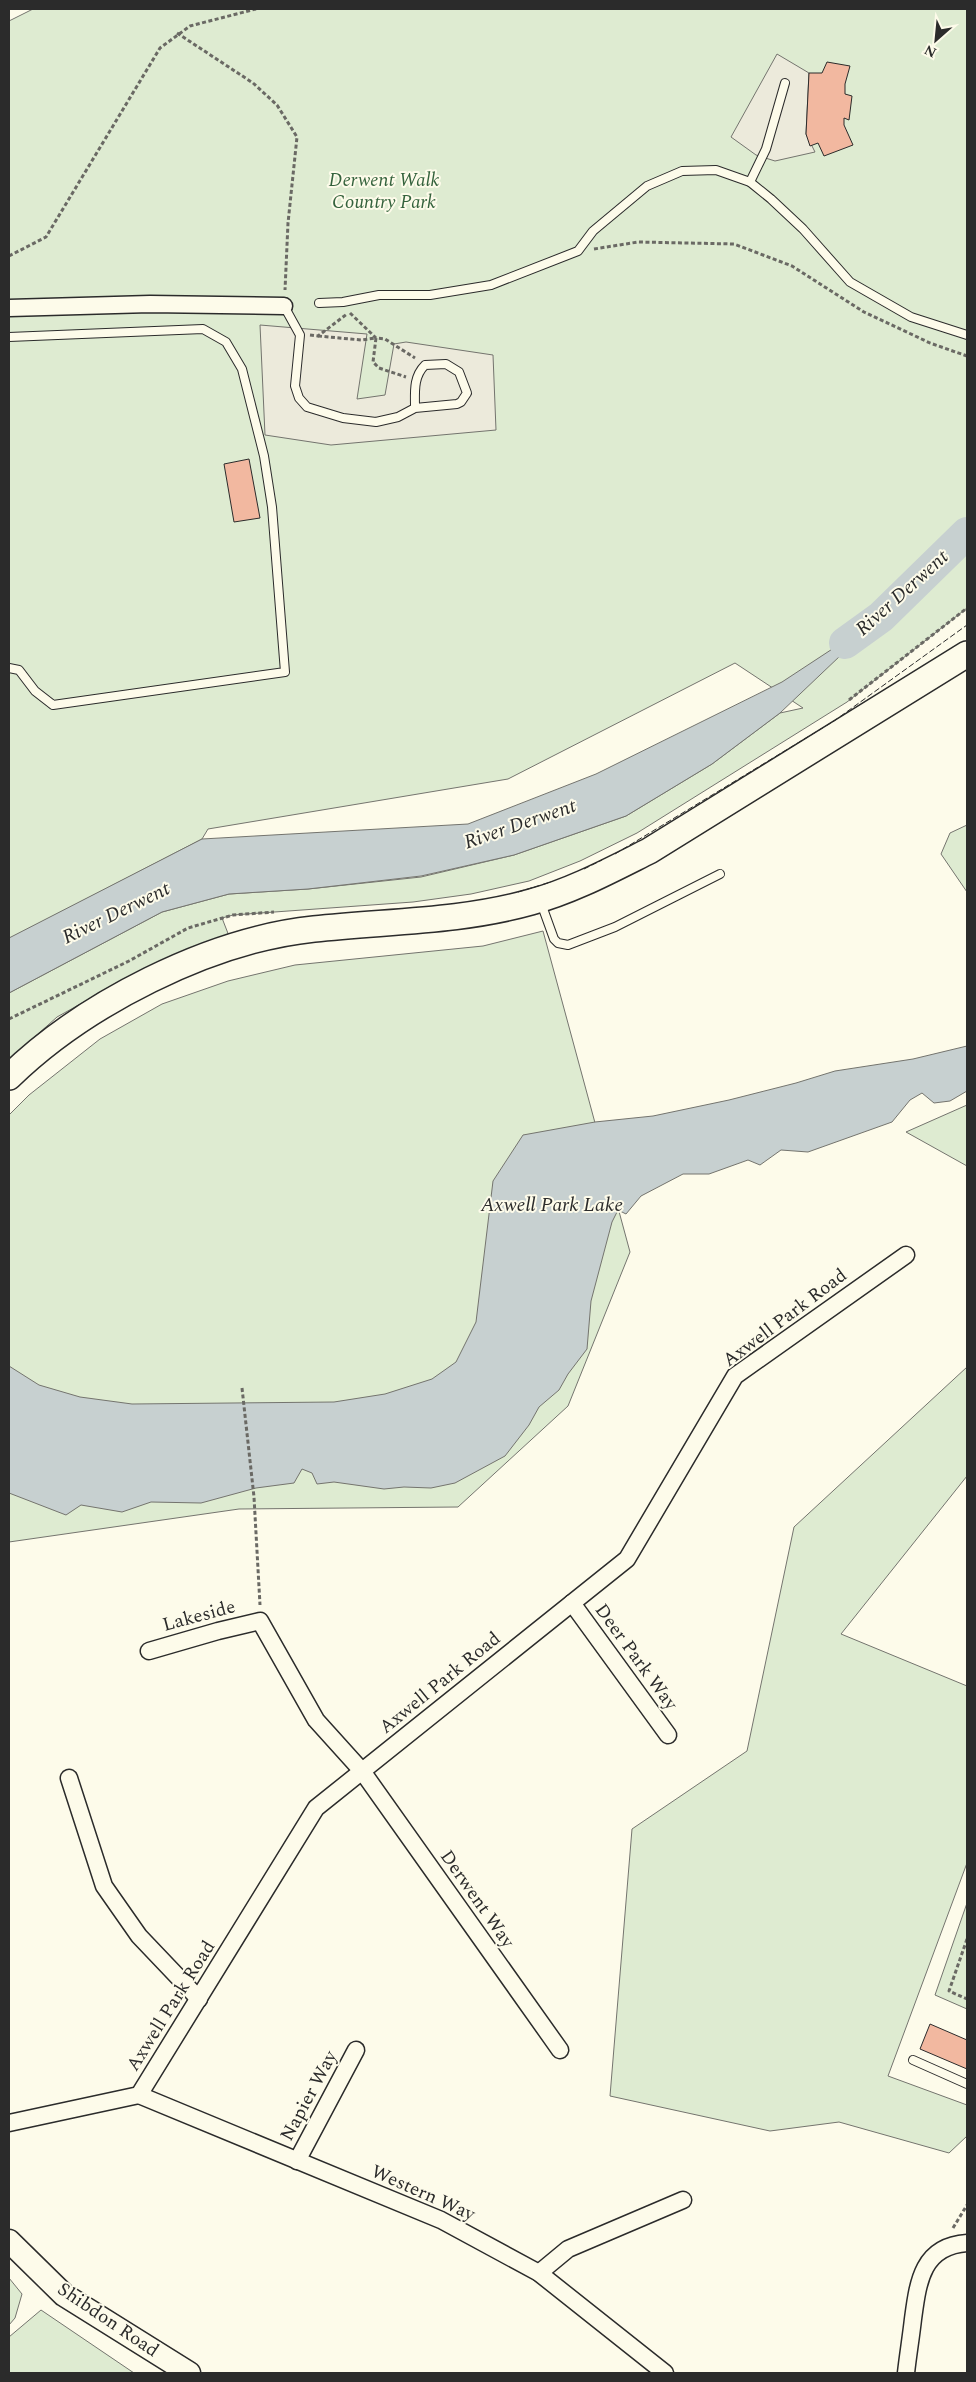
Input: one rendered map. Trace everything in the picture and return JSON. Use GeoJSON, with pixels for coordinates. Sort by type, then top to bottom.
{"type":"FeatureCollection","features":[{"type":"Feature","properties":{"kind":"main road"},"geometry":{"type":"LineString","coordinates":[[9,1077],[46,1045],[90,1014],[142,985],[215,953],[288,932],[452,919],[540,899],[596,877],[649,850],[967,654]]}},
{"type":"Feature","properties":{"kind":"main road","name":"Shibdon Road"},"geometry":{"type":"LineString","coordinates":[[9,2241],[64,2295],[189,2373]]}},
{"type":"Feature","properties":{"kind":"street"},"geometry":{"type":"LineString","coordinates":[[9,308],[150,304],[284,306]]}},
{"type":"Feature","properties":{"kind":"street","name":"Axwell Park Road"},"geometry":{"type":"LineString","coordinates":[[9,2123],[139,2095],[316,1808],[627,1559],[735,1376],[906,1255]]}},
{"type":"Feature","properties":{"kind":"street","name":"Deer Park Way"},"geometry":{"type":"LineString","coordinates":[[572,1603],[668,1735]]}},
{"type":"Feature","properties":{"kind":"street","name":"Lakeside"},"geometry":{"type":"LineString","coordinates":[[149,1651],[260,1621]]}},
{"type":"Feature","properties":{"kind":"street","name":"Derwent Way"},"geometry":{"type":"LineString","coordinates":[[260,1621],[316,1720],[362,1771],[560,2050]]}},
{"type":"Feature","properties":{"kind":"street"},"geometry":{"type":"LineString","coordinates":[[69,1778],[104,1886],[139,1936],[199,1999]]}},
{"type":"Feature","properties":{"kind":"street","name":"Napier Way"},"geometry":{"type":"LineString","coordinates":[[297,2161],[356,2050]]}},
{"type":"Feature","properties":{"kind":"street","name":"Western Way"},"geometry":{"type":"LineString","coordinates":[[139,2095],[441,2220],[539,2273],[665,2373]]}},
{"type":"Feature","properties":{"kind":"street"},"geometry":{"type":"LineString","coordinates":[[539,2273],[568,2249],[683,2200]]}},
{"type":"Feature","properties":{"kind":"street"},"geometry":{"type":"LineString","coordinates":[[906,2373],[922,2274],[930,2260],[942,2250],[955,2244],[967,2243]]}},
{"type":"Feature","properties":{"kind":"lane"},"geometry":{"type":"LineString","coordinates":[[750,182],[766,149],[785,83]]}},
{"type":"Feature","properties":{"kind":"lane"},"geometry":{"type":"LineString","coordinates":[[319,303],[343,302],[379,295],[430,295],[491,285],[578,251],[593,231],[647,186],[682,171],[716,170],[750,182],[803,229],[850,282],[911,317],[967,335]]}},
{"type":"Feature","properties":{"kind":"lane"},"geometry":{"type":"LineString","coordinates":[[284,306],[300,335],[295,386],[298,398],[307,407],[343,418],[376,422],[398,417],[415,408],[457,404],[462,402],[466,393],[459,372],[453,367],[436,363],[425,365],[419,371],[416,380],[415,408]]}},
{"type":"Feature","properties":{"kind":"lane"},"geometry":{"type":"LineString","coordinates":[[9,338],[203,329],[226,342],[242,369],[264,456],[272,507],[286,672],[53,705],[35,691],[19,670],[9,668]]}},
{"type":"Feature","properties":{"kind":"lane"},"geometry":{"type":"LineString","coordinates":[[540,899],[554,939],[558,943],[568,945],[615,927],[720,874]]}},
{"type":"Feature","properties":{"kind":"lane"},"geometry":{"type":"LineString","coordinates":[[913,2060],[967,2084]]}},
{"type":"Feature","properties":{"kind":"path"},"geometry":{"type":"LineString","coordinates":[[9,256],[46,237],[160,48],[190,26],[256,9]]}},
{"type":"Feature","properties":{"kind":"path"},"geometry":{"type":"LineString","coordinates":[[177,34],[253,83],[277,105],[296,137],[288,223],[284,306]]}},
{"type":"Feature","properties":{"kind":"path"},"geometry":{"type":"LineString","coordinates":[[578,251],[638,242],[734,244],[792,266],[864,312],[930,343],[967,356]]}},
{"type":"Feature","properties":{"kind":"path"},"geometry":{"type":"LineString","coordinates":[[343,302],[350,312],[376,338]]}},
{"type":"Feature","properties":{"kind":"path"},"geometry":{"type":"LineString","coordinates":[[318,336],[350,312]]}},
{"type":"Feature","properties":{"kind":"path"},"geometry":{"type":"LineString","coordinates":[[300,335],[361,340],[385,339],[425,365]]}},
{"type":"Feature","properties":{"kind":"path"},"geometry":{"type":"LineString","coordinates":[[376,338],[373,362],[378,368],[390,373]]}},
{"type":"Feature","properties":{"kind":"path"},"geometry":{"type":"LineString","coordinates":[[846,702],[967,608]]}},
{"type":"Feature","properties":{"kind":"path"},"geometry":{"type":"LineString","coordinates":[[9,1019],[129,961],[188,928],[233,915],[280,912]]}},
{"type":"Feature","properties":{"kind":"path"},"geometry":{"type":"LineString","coordinates":[[242,1388],[254,1497],[260,1621]]}},
{"type":"Feature","properties":{"kind":"path"},"geometry":{"type":"LineString","coordinates":[[967,1939],[949,1991],[967,1999]]}},
{"type":"Feature","properties":{"kind":"green space","name":"Derwent Walk Country Park"},"geometry":{"type":"Polygon","coordinates":[[[33,9],[967,9],[967,608],[847,702],[637,833],[580,861],[529,881],[471,894],[413,902],[233,915],[222,918],[229,936],[136,973],[57,1017],[9,1060],[9,993],[162,912],[229,894],[308,889],[421,877],[514,855],[626,816],[712,764],[780,713],[803,708],[735,663],[508,779],[208,829],[202,839],[9,939],[9,21],[33,9]]]}},
{"type":"Feature","properties":{"kind":"green space"},"geometry":{"type":"Polygon","coordinates":[[[967,825],[967,892],[941,854],[950,833],[967,825]]]}},
{"type":"Feature","properties":{"kind":"green space"},"geometry":{"type":"Polygon","coordinates":[[[543,931],[630,1252],[568,1406],[458,1507],[239,1509],[9,1542],[9,1115],[29,1095],[100,1039],[162,1004],[228,981],[295,965],[483,946],[543,931]]]}},
{"type":"Feature","properties":{"kind":"green space"},"geometry":{"type":"Polygon","coordinates":[[[967,1105],[967,1166],[906,1132],[967,1105]]]}},
{"type":"Feature","properties":{"kind":"green space"},"geometry":{"type":"Polygon","coordinates":[[[967,1367],[967,1476],[841,1634],[967,1686],[967,1863],[888,2076],[967,2105],[967,2136],[949,2153],[839,2122],[770,2131],[610,2096],[632,1829],[747,1751],[794,1527],[967,1367]]]}},
{"type":"Feature","properties":{"kind":"green space"},"geometry":{"type":"Polygon","coordinates":[[[967,1903],[967,2009],[935,1995],[967,1903]]]}},
{"type":"Feature","properties":{"kind":"green space"},"geometry":{"type":"Polygon","coordinates":[[[9,2278],[22,2294],[15,2318],[9,2325],[9,2278]]]}},
{"type":"Feature","properties":{"kind":"green space"},"geometry":{"type":"Polygon","coordinates":[[[41,2310],[134,2373],[9,2373],[9,2337],[41,2310]]]}},
{"type":"Feature","properties":{"kind":"shaded area"},"geometry":{"type":"Polygon","coordinates":[[[777,54],[809,73],[806,134],[815,152],[775,161],[756,155],[731,137],[777,54]]]}},
{"type":"Feature","properties":{"kind":"shaded area"},"geometry":{"type":"Polygon","coordinates":[[[260,325],[367,334],[357,399],[385,395],[394,344],[406,342],[493,355],[496,430],[331,445],[265,435],[260,325]]]}},
{"type":"Feature","properties":{"kind":"water"},"geometry":{"type":"Polygon","coordinates":[[[881,617],[780,713],[712,764],[626,816],[514,855],[421,876],[308,889],[229,894],[162,912],[9,993],[9,938],[202,839],[468,824],[596,774],[782,682],[881,617]]]}},
{"type":"Feature","properties":{"kind":"water","name":"Axwell Park Lake"},"geometry":{"type":"Polygon","coordinates":[[[967,1046],[967,1091],[950,1101],[934,1103],[922,1093],[910,1100],[892,1122],[808,1152],[781,1150],[760,1165],[748,1160],[709,1174],[683,1174],[641,1196],[626,1214],[618,1210],[612,1222],[591,1301],[587,1349],[568,1374],[559,1390],[539,1407],[529,1425],[505,1456],[455,1483],[431,1488],[404,1487],[384,1489],[334,1482],[317,1484],[312,1473],[302,1469],[294,1483],[256,1488],[201,1503],[151,1502],[122,1512],[81,1505],[66,1515],[9,1493],[9,1366],[39,1385],[80,1397],[132,1404],[334,1402],[385,1394],[432,1379],[456,1362],[476,1322],[493,1181],[523,1135],[595,1122],[653,1116],[729,1100],[835,1071],[913,1059],[967,1046]]]}},
{"type":"Feature","properties":{"kind":"building"},"geometry":{"type":"Polygon","coordinates":[[[827,62],[850,66],[845,84],[845,94],[852,96],[849,120],[844,118],[844,125],[853,145],[824,156],[818,143],[810,146],[806,134],[809,73],[822,73],[827,62]]]}},
{"type":"Feature","properties":{"kind":"building"},"geometry":{"type":"Polygon","coordinates":[[[249,459],[260,518],[234,522],[224,464],[249,459]]]}},
{"type":"Feature","properties":{"kind":"building"},"geometry":{"type":"Polygon","coordinates":[[[930,2024],[967,2040],[967,2069],[920,2049],[930,2024]]]}},
{"type":"Feature","properties":{"kind":"waterway","name":"River Derwent"},"geometry":{"type":"LineString","coordinates":[[845,643],[881,617],[967,533]]}},
{"type":"Feature","properties":{"kind":"fence"},"geometry":{"type":"LineString","coordinates":[[615,854],[834,721],[967,625]]}},
{"type":"Feature","properties":{"kind":"fence"},"geometry":{"type":"LineString","coordinates":[[584,869],[602,860]]}},
{"type":"Feature","properties":{"kind":"fence"},"geometry":{"type":"LineString","coordinates":[[518,892],[551,882]]}}]}
